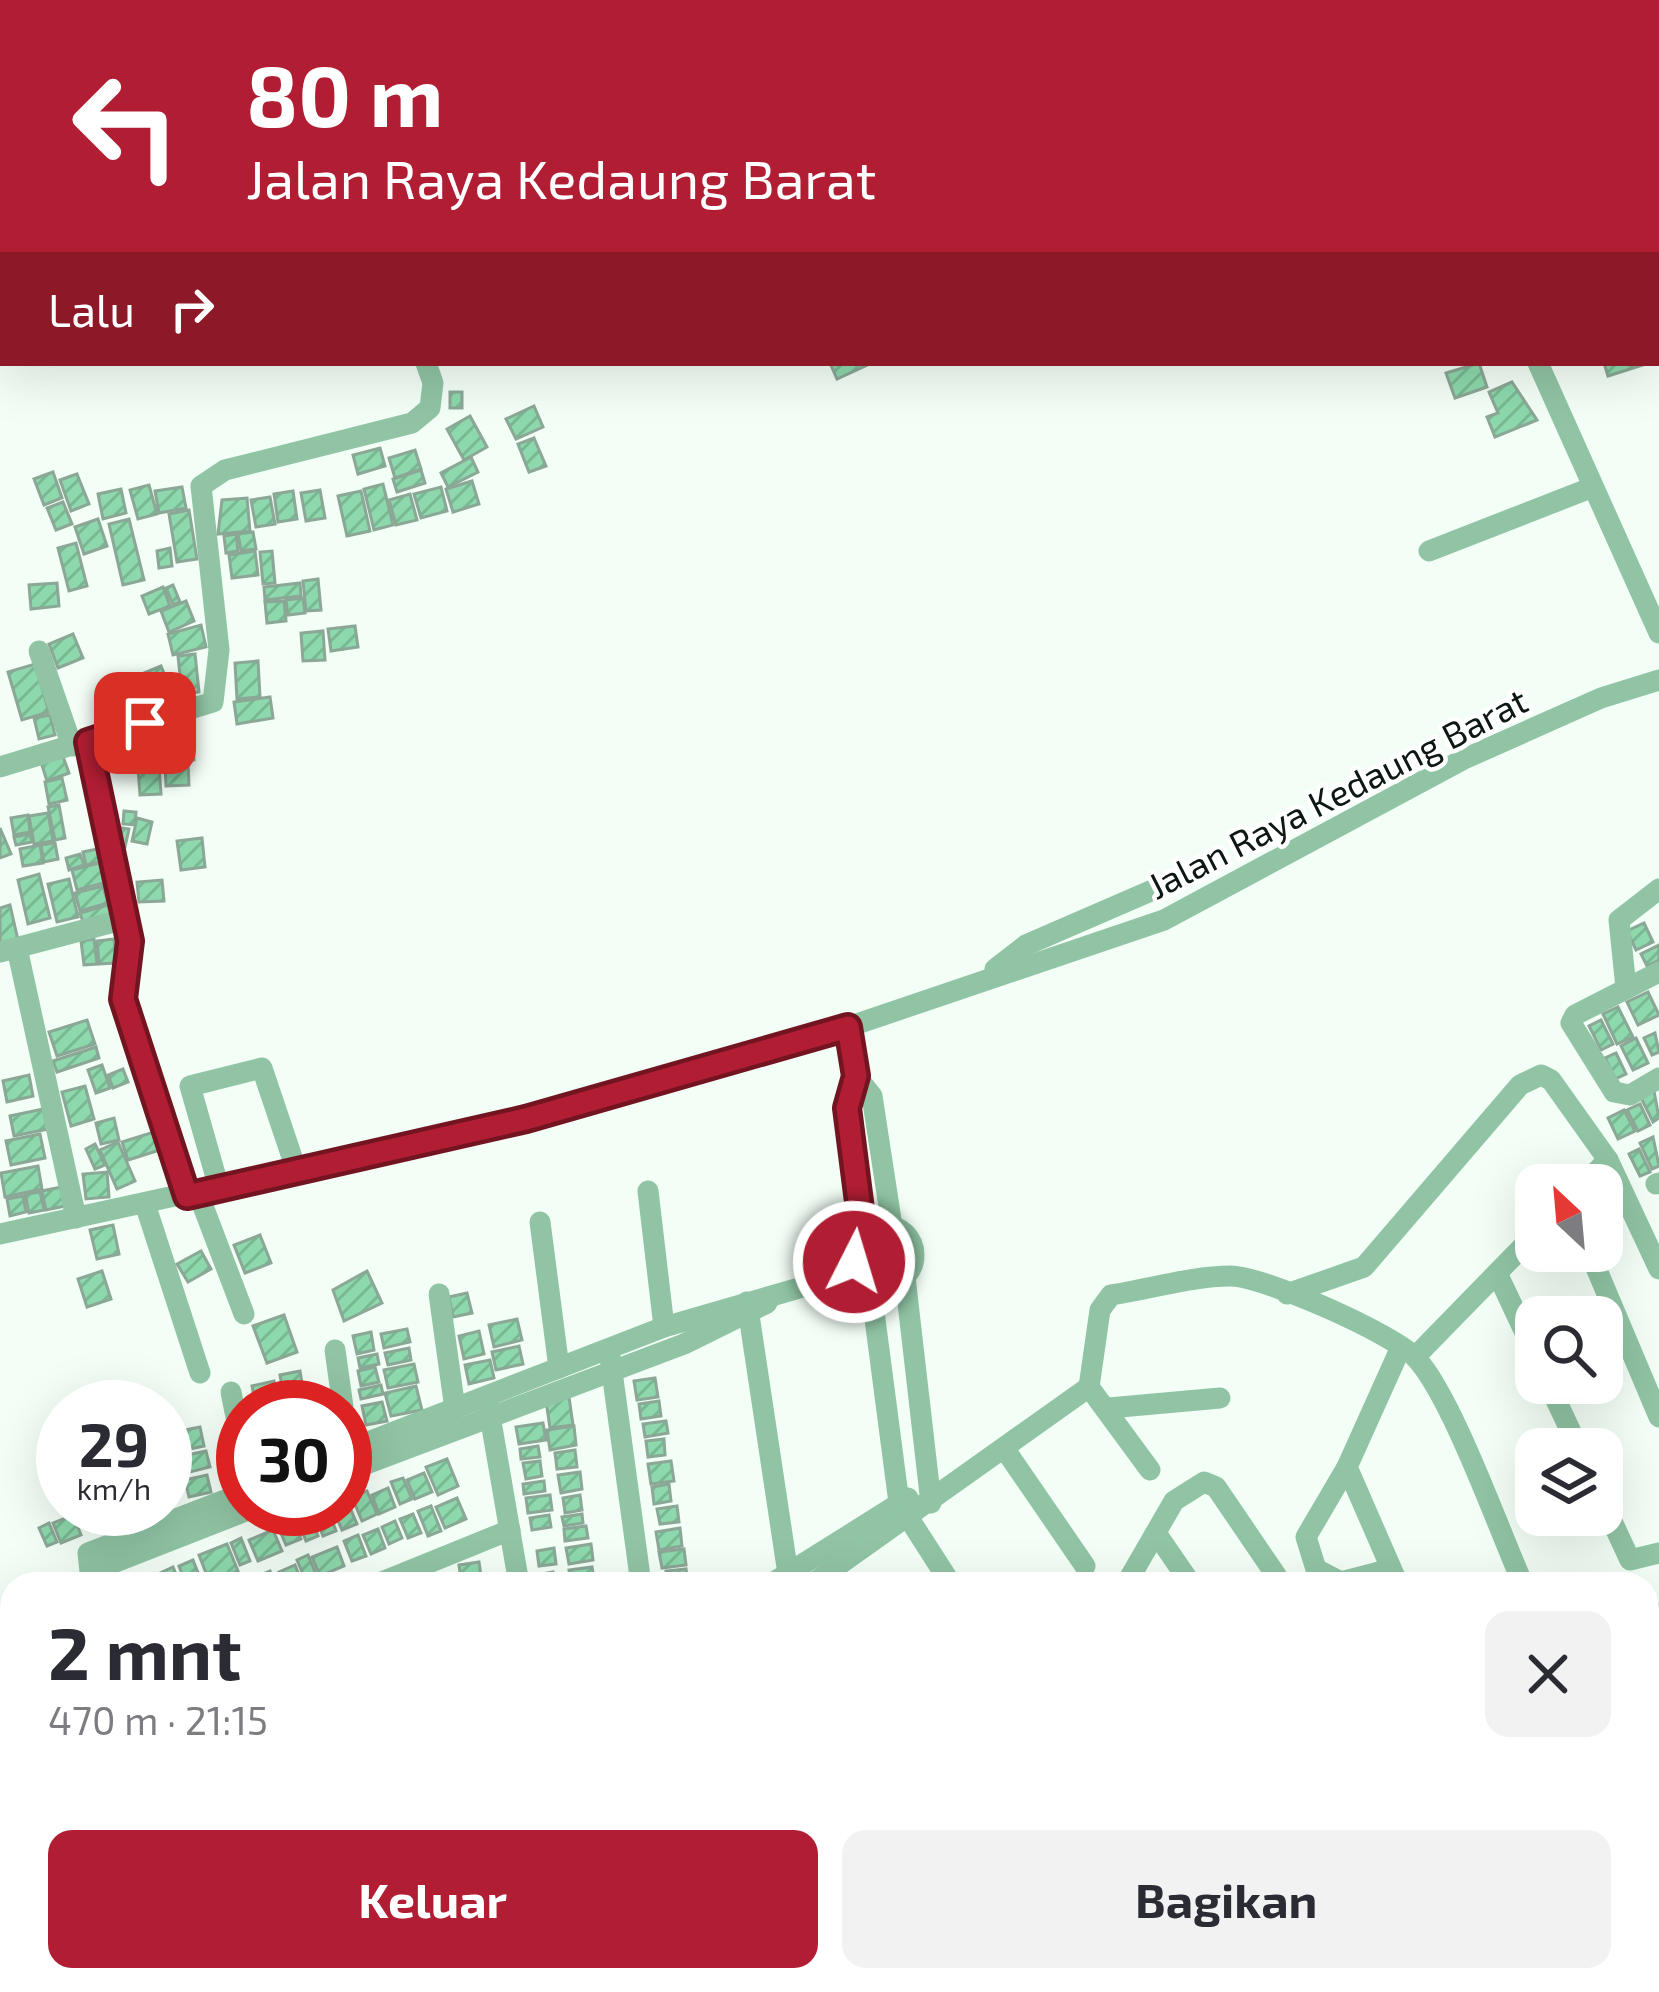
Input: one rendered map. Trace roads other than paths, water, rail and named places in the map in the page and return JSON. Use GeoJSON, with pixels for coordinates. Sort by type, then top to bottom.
{"type":"FeatureCollection","features":[{"type":"Feature","properties":{"kind":"street"},"geometry":{"type":"LineString","coordinates":[[0,767],[213,702],[219,650],[201,498],[207,478],[412,423],[430,408],[433,383],[427,366]]}},
{"type":"Feature","properties":{"kind":"street"},"geometry":{"type":"LineString","coordinates":[[1539,366],[1659,633]]}},
{"type":"Feature","properties":{"kind":"street"},"geometry":{"type":"LineString","coordinates":[[1429,551],[1593,487]]}},
{"type":"Feature","properties":{"kind":"street"},"geometry":{"type":"LineString","coordinates":[[39,650],[80,744],[125,919],[130,941],[123,999],[244,1314]]}},
{"type":"Feature","properties":{"kind":"street","name":"Jalan Raya Kedaung Barat"},"geometry":{"type":"LineString","coordinates":[[0,1234],[526,1119],[848,1027],[1163,920],[1464,759],[1601,698],[1659,680]]}},
{"type":"Feature","properties":{"kind":"street"},"geometry":{"type":"LineString","coordinates":[[991,975],[1026,945],[1192,873]]}},
{"type":"Feature","properties":{"kind":"street"},"geometry":{"type":"LineString","coordinates":[[1626,988],[1619,920],[1659,889]]}},
{"type":"Feature","properties":{"kind":"street"},"geometry":{"type":"LineString","coordinates":[[76,1218],[8,950],[125,919]]}},
{"type":"Feature","properties":{"kind":"street"},"geometry":{"type":"LineString","coordinates":[[1659,972],[1575,1015],[1571,1031],[1621,1096],[1659,1078]]}},
{"type":"Feature","properties":{"kind":"street"},"geometry":{"type":"LineString","coordinates":[[848,1027],[856,1076],[847,1108],[863,1233],[854,1251],[864,1276],[904,1511],[943,1572]]}},
{"type":"Feature","properties":{"kind":"street"},"geometry":{"type":"LineString","coordinates":[[201,1193],[190,1087],[262,1068],[298,1172]]}},
{"type":"Feature","properties":{"kind":"street"},"geometry":{"type":"LineString","coordinates":[[1270,1287],[1364,1267],[1520,1084],[1540,1075],[1551,1080],[1608,1160],[1659,1269]]}},
{"type":"Feature","properties":{"kind":"street"},"geometry":{"type":"LineString","coordinates":[[856,1076],[872,1096],[892,1226],[914,1248],[904,1277],[928,1496]]}},
{"type":"Feature","properties":{"kind":"street"},"geometry":{"type":"LineString","coordinates":[[1604,1164],[1608,1160]]}},
{"type":"Feature","properties":{"kind":"street"},"geometry":{"type":"LineString","coordinates":[[648,1191],[664,1327]]}},
{"type":"Feature","properties":{"kind":"street"},"geometry":{"type":"LineString","coordinates":[[145,1204],[200,1373]]}},
{"type":"Feature","properties":{"kind":"street"},"geometry":{"type":"LineString","coordinates":[[540,1222],[559,1369]]}},
{"type":"Feature","properties":{"kind":"street"},"geometry":{"type":"LineString","coordinates":[[863,1233],[892,1226]]}},
{"type":"Feature","properties":{"kind":"street"},"geometry":{"type":"LineString","coordinates":[[1322,1572],[1316,1569],[1306,1537],[1347,1467],[1349,1450],[1408,1352],[1515,1255]]}},
{"type":"Feature","properties":{"kind":"street"},"geometry":{"type":"LineString","coordinates":[[1598,1272],[1659,1418]]}},
{"type":"Feature","properties":{"kind":"street"},"geometry":{"type":"LineString","coordinates":[[1498,1273],[1515,1310]]}},
{"type":"Feature","properties":{"kind":"street"},"geometry":{"type":"LineString","coordinates":[[792,1572],[950,1483],[1089,1387],[1100,1310],[1112,1295],[1233,1275],[1270,1287],[1408,1352],[1440,1398],[1518,1572]]}},
{"type":"Feature","properties":{"kind":"street"},"geometry":{"type":"LineString","coordinates":[[372,1449],[777,1298],[864,1276],[882,1285],[904,1277]]}},
{"type":"Feature","properties":{"kind":"street"},"geometry":{"type":"LineString","coordinates":[[440,1294],[455,1409]]}},
{"type":"Feature","properties":{"kind":"street"},"geometry":{"type":"LineString","coordinates":[[372,1446],[455,1409],[488,1407],[559,1369],[611,1361],[664,1327],[749,1308]]}},
{"type":"Feature","properties":{"kind":"street"},"geometry":{"type":"LineString","coordinates":[[749,1308],[778,1572]]}},
{"type":"Feature","properties":{"kind":"street"},"geometry":{"type":"LineString","coordinates":[[335,1350],[339,1380]]}},
{"type":"Feature","properties":{"kind":"street"},"geometry":{"type":"LineString","coordinates":[[611,1361],[639,1572]]}},
{"type":"Feature","properties":{"kind":"street"},"geometry":{"type":"LineString","coordinates":[[1089,1387],[1109,1408],[1150,1470]]}},
{"type":"Feature","properties":{"kind":"street"},"geometry":{"type":"LineString","coordinates":[[1109,1408],[1220,1397]]}},
{"type":"Feature","properties":{"kind":"street"},"geometry":{"type":"LineString","coordinates":[[488,1407],[517,1572]]}},
{"type":"Feature","properties":{"kind":"street"},"geometry":{"type":"LineString","coordinates":[[892,1456],[922,1448]]}},
{"type":"Feature","properties":{"kind":"street"},"geometry":{"type":"LineString","coordinates":[[1004,1448],[1085,1567]]}},
{"type":"Feature","properties":{"kind":"street"},"geometry":{"type":"LineString","coordinates":[[1347,1467],[1392,1572]]}},
{"type":"Feature","properties":{"kind":"street"},"geometry":{"type":"LineString","coordinates":[[1133,1572],[1174,1501],[1204,1482],[1216,1487],[1274,1572]]}},
{"type":"Feature","properties":{"kind":"street"},"geometry":{"type":"LineString","coordinates":[[827,1572],[904,1511]]}},
{"type":"Feature","properties":{"kind":"street"},"geometry":{"type":"LineString","coordinates":[[420,1572],[510,1530]]}},
{"type":"Feature","properties":{"kind":"street"},"geometry":{"type":"LineString","coordinates":[[1156,1533],[1183,1572]]}},
{"type":"Feature","properties":{"kind":"street"},"geometry":{"type":"LineString","coordinates":[[90,1572],[85,1555],[116,1536]]}},
{"type":"Feature","properties":{"kind":"street"},"geometry":{"type":"LineString","coordinates":[[93,1572],[183,1536]]}},
{"type":"Feature","properties":{"kind":"street"},"geometry":{"type":"LineString","coordinates":[[1619,1536],[1635,1572]]}},
{"type":"Feature","properties":{"kind":"street"},"geometry":{"type":"LineString","coordinates":[[1630,1560],[1659,1552]]}}]}
